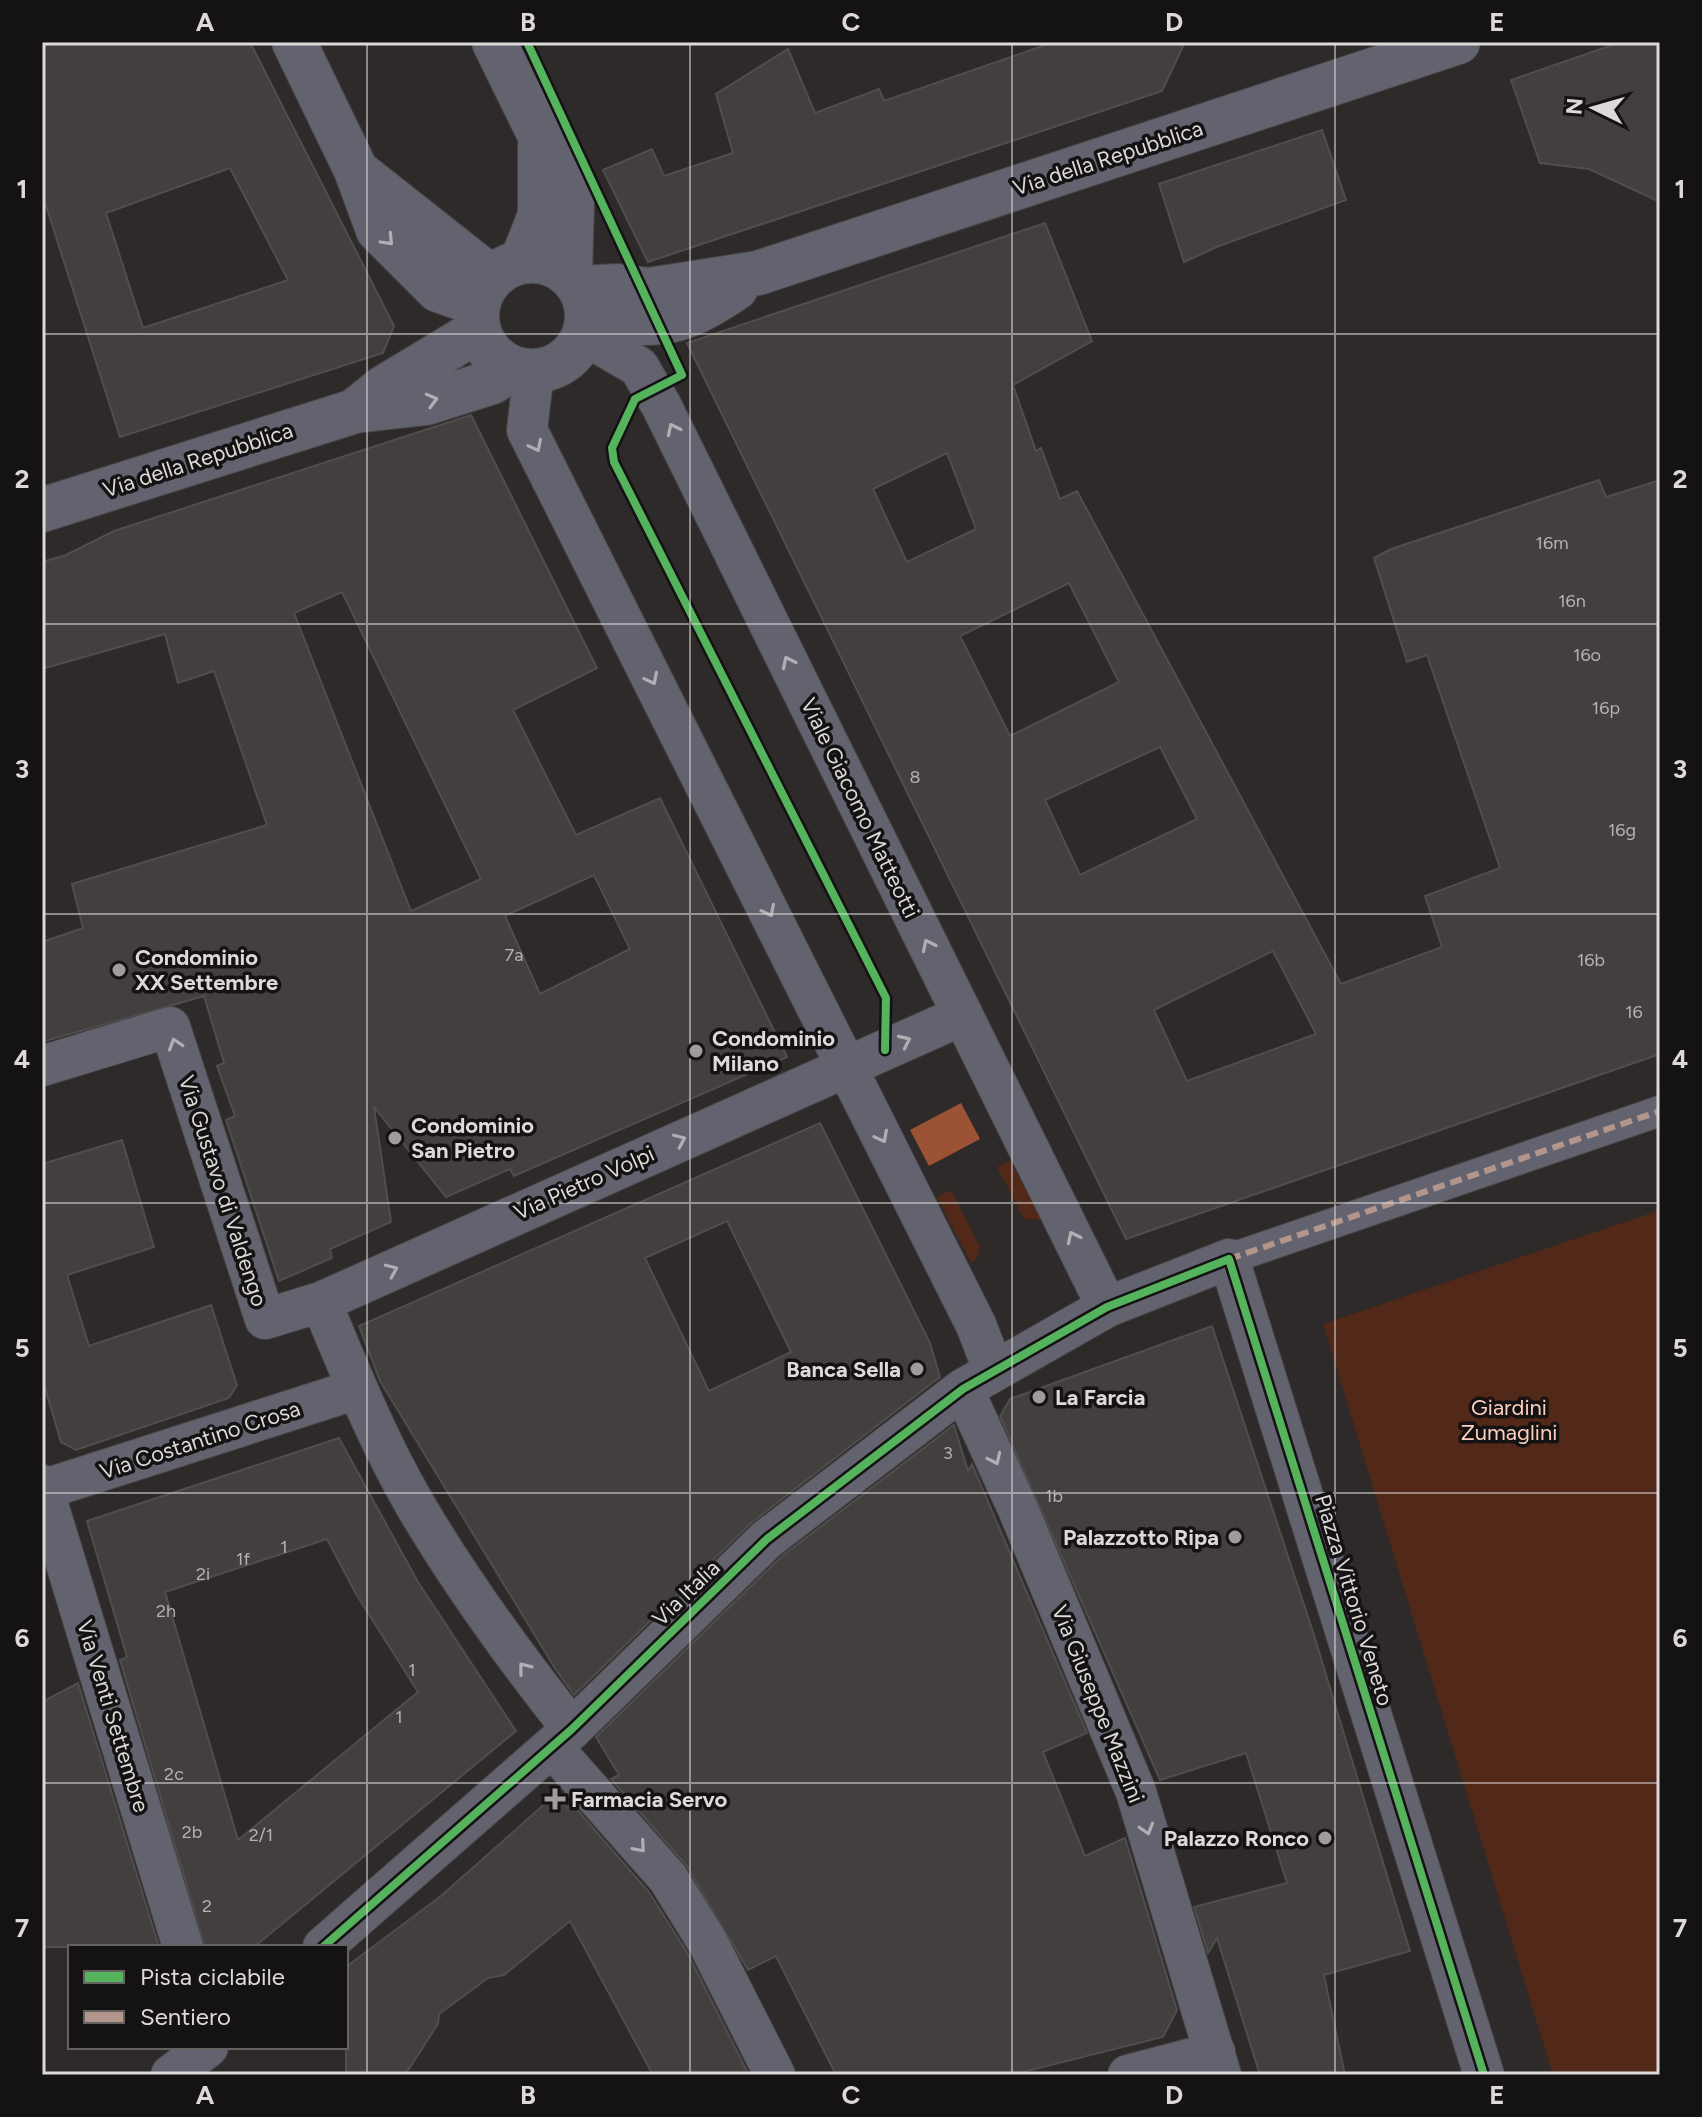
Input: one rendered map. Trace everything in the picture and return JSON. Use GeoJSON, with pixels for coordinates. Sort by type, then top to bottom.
{"type":"FeatureCollection","features":[{"type":"Feature","properties":{"kind":"street"},"geometry":{"type":"LineString","coordinates":[[294,42],[356,170],[493,293]]}},
{"type":"Feature","properties":{"kind":"street"},"geometry":{"type":"LineString","coordinates":[[494,42],[572,201],[580,304],[564,361],[550,369],[523,369],[498,359],[493,293],[540,215],[540,137]]}},
{"type":"Feature","properties":{"kind":"street","name":"Via della Repubblica"},"geometry":{"type":"LineString","coordinates":[[580,304],[659,325],[699,313],[758,273],[1458,42]]}},
{"type":"Feature","properties":{"kind":"street"},"geometry":{"type":"LineString","coordinates":[[493,293],[556,265],[580,304]]}},
{"type":"Feature","properties":{"kind":"street","name":"Via della Repubblica"},"geometry":{"type":"LineString","coordinates":[[355,411],[493,293]]}},
{"type":"Feature","properties":{"kind":"street","name":"Viale Giacomo Matteotti"},"geometry":{"type":"LineString","coordinates":[[580,304],[639,367],[661,405],[1107,1307]]}},
{"type":"Feature","properties":{"kind":"street"},"geometry":{"type":"LineString","coordinates":[[523,369],[527,430],[976,1325],[978,1379]]}},
{"type":"Feature","properties":{"kind":"street","name":"Via della Repubblica"},"geometry":{"type":"LineString","coordinates":[[42,510],[355,411],[426,403],[523,369]]}},
{"type":"Feature","properties":{"kind":"street","name":"Via Pietro Volpi"},"geometry":{"type":"LineString","coordinates":[[321,1302],[963,1015]]}},
{"type":"Feature","properties":{"kind":"street","name":"Via Gustavo di Valdengo"},"geometry":{"type":"LineString","coordinates":[[42,1066],[170,1027],[265,1319],[321,1302]]}},
{"type":"Feature","properties":{"kind":"street"},"geometry":{"type":"LineString","coordinates":[[1107,1307],[1229,1259],[1660,1111]]}},
{"type":"Feature","properties":{"kind":"street","name":"Piazza Vittorio Veneto"},"geometry":{"type":"LineString","coordinates":[[1229,1259],[1484,2075]]}},
{"type":"Feature","properties":{"kind":"street"},"geometry":{"type":"LineString","coordinates":[[321,1302],[357,1389],[413,1501],[509,1648],[562,1738],[668,1878],[708,1943],[775,2075]]}},
{"type":"Feature","properties":{"kind":"street","name":"Via Italia"},"geometry":{"type":"LineString","coordinates":[[325,1945],[562,1738],[767,1539],[978,1379],[1107,1307]]}},
{"type":"Feature","properties":{"kind":"street","name":"Via Giuseppe Mazzini"},"geometry":{"type":"LineString","coordinates":[[978,1379],[1018,1509],[1136,1792],[1218,2064]]}},
{"type":"Feature","properties":{"kind":"street","name":"Via Costantino Crosa"},"geometry":{"type":"LineString","coordinates":[[42,1489],[357,1389]]}},
{"type":"Feature","properties":{"kind":"street","name":"Via Venti Settembre"},"geometry":{"type":"LineString","coordinates":[[42,1489],[182,1945]]}},
{"type":"Feature","properties":{"kind":"street"},"geometry":{"type":"LineString","coordinates":[[171,2075],[208,2049]]}},
{"type":"Feature","properties":{"kind":"street"},"geometry":{"type":"LineString","coordinates":[[212,2049],[222,2075]]}},
{"type":"Feature","properties":{"kind":"street"},"geometry":{"type":"LineString","coordinates":[[1128,2075],[1218,2064]]}},
{"type":"Feature","properties":{"kind":"green space"},"geometry":{"type":"Polygon","coordinates":[[[1010,1160],[1042,1220],[1024,1219],[997,1167],[1010,1160]]]}},
{"type":"Feature","properties":{"kind":"green space"},"geometry":{"type":"Polygon","coordinates":[[[951,1190],[980,1247],[976,1260],[971,1263],[937,1197],[951,1190]]]}},
{"type":"Feature","properties":{"kind":"green space","name":"Giardini Zumaglini"},"geometry":{"type":"Polygon","coordinates":[[[1660,1210],[1660,2075],[1553,2075],[1323,1324],[1660,1210]]]}},
{"type":"Feature","properties":{"kind":"shaded area"},"geometry":{"type":"Polygon","coordinates":[[[961,1103],[980,1139],[929,1166],[910,1130],[961,1103]]]}},
{"type":"Feature","properties":{"kind":"building"},"geometry":{"type":"Polygon","coordinates":[[[42,42],[250,42],[394,326],[383,353],[120,437],[42,193],[42,42]],[[230,168],[106,213],[143,328],[288,280],[230,168]]]}},
{"type":"Feature","properties":{"kind":"building"},"geometry":{"type":"Polygon","coordinates":[[[1054,42],[1185,42],[1162,91],[648,262],[603,170],[652,149],[664,176],[733,153],[716,94],[788,49],[815,113],[879,89],[884,101],[1054,42]]]}},
{"type":"Feature","properties":{"kind":"building"},"geometry":{"type":"Polygon","coordinates":[[[1621,42],[1660,42],[1660,202],[1589,169],[1540,163],[1511,80],[1621,42]]]}},
{"type":"Feature","properties":{"kind":"building"},"geometry":{"type":"Polygon","coordinates":[[[1322,130],[1346,200],[1219,246],[1184,262],[1159,184],[1322,130]]]}},
{"type":"Feature","properties":{"kind":"building"},"geometry":{"type":"Polygon","coordinates":[[[1045,223],[1092,341],[1013,385],[1036,451],[1041,448],[1060,499],[1077,491],[1341,984],[1442,947],[1425,896],[1500,868],[1427,655],[1407,662],[1374,558],[1391,549],[1599,480],[1606,497],[1660,480],[1660,1054],[1126,1239],[687,343],[1045,223]],[[947,453],[873,489],[907,562],[976,529],[947,453]],[[1069,583],[960,636],[1010,736],[1119,682],[1069,583]],[[1160,747],[1045,800],[1080,875],[1197,819],[1160,747]],[[1273,951],[1154,1010],[1187,1081],[1316,1034],[1273,951]]]}},
{"type":"Feature","properties":{"kind":"building"},"geometry":{"type":"Polygon","coordinates":[[[471,415],[597,668],[513,710],[576,835],[660,798],[787,1057],[514,1176],[510,1169],[446,1197],[374,1107],[391,1222],[330,1249],[332,1258],[279,1281],[226,1120],[235,1116],[217,1066],[224,1063],[204,996],[42,1042],[42,942],[83,928],[72,884],[267,825],[214,671],[178,683],[165,634],[42,669],[42,562],[66,555],[114,531],[471,415]],[[342,592],[294,613],[411,911],[481,879],[342,592]],[[594,875],[505,916],[540,994],[630,949],[594,875]]]}},
{"type":"Feature","properties":{"kind":"building"},"geometry":{"type":"Polygon","coordinates":[[[820,1123],[930,1343],[940,1377],[751,1523],[574,1695],[380,1381],[359,1326],[820,1123]],[[727,1221],[645,1258],[709,1391],[791,1352],[727,1221]]]}},
{"type":"Feature","properties":{"kind":"building"},"geometry":{"type":"Polygon","coordinates":[[[122,1140],[154,1247],[67,1275],[89,1346],[211,1305],[237,1385],[229,1398],[76,1450],[61,1442],[42,1378],[42,1164],[122,1140]]]}},
{"type":"Feature","properties":{"kind":"building"},"geometry":{"type":"Polygon","coordinates":[[[1212,1326],[1313,1632],[1410,1951],[1324,1975],[1345,2075],[1260,2075],[1217,1938],[1208,1953],[1194,1907],[1287,1883],[1246,1753],[1160,1780],[1000,1416],[1010,1399],[1212,1326]]]}},
{"type":"Feature","properties":{"kind":"building"},"geometry":{"type":"Polygon","coordinates":[[[954,1425],[968,1471],[972,1464],[1087,1733],[1043,1752],[1085,1856],[1125,1838],[1177,2010],[1163,2037],[1011,2075],[836,2075],[776,1956],[748,1970],[687,1866],[611,1779],[619,1775],[596,1737],[782,1556],[954,1425]]]}},
{"type":"Feature","properties":{"kind":"building"},"geometry":{"type":"Polygon","coordinates":[[[339,1438],[418,1582],[516,1731],[256,1945],[204,1945],[120,1660],[127,1657],[87,1521],[339,1438]],[[327,1539],[165,1592],[238,1840],[418,1692],[356,1594],[327,1539]]]}},
{"type":"Feature","properties":{"kind":"building"},"geometry":{"type":"Polygon","coordinates":[[[78,1683],[158,1945],[42,1947],[42,1702],[78,1683]]]}},
{"type":"Feature","properties":{"kind":"building"},"geometry":{"type":"Polygon","coordinates":[[[557,1793],[567,1808],[572,1804],[649,1892],[688,1954],[749,2075],[653,2075],[570,1921],[504,1975],[488,1978],[439,2014],[438,2024],[405,2075],[346,2075],[348,1966],[441,1896],[557,1793]]]}},
{"type":"Feature","properties":{"kind":"marked path"},"geometry":{"type":"LineString","coordinates":[[1229,1259],[1660,1111]]}},
{"type":"Feature","properties":{"kind":"cycle path"},"geometry":{"type":"LineString","coordinates":[[527,42],[682,375],[635,399],[612,448],[614,462],[886,998],[885,1050]]}},
{"type":"Feature","properties":{"kind":"cycle path"},"geometry":{"type":"LineString","coordinates":[[325,1945],[572,1729],[767,1539],[963,1389],[1107,1307],[1229,1259],[1484,2075]]}},
{"type":"Feature","properties":{"kind":"place","name":"Condominio XX Settembre"},"geometry":{"type":"Point","coordinates":[119,970]}},
{"type":"Feature","properties":{"kind":"place","name":"Condominio Milano"},"geometry":{"type":"Point","coordinates":[696,1051]}},
{"type":"Feature","properties":{"kind":"place","name":"Condominio San Pietro"},"geometry":{"type":"Point","coordinates":[395,1138]}},
{"type":"Feature","properties":{"kind":"place","name":"Banca Sella"},"geometry":{"type":"Point","coordinates":[917,1369]}},
{"type":"Feature","properties":{"kind":"place","name":"La Farcia"},"geometry":{"type":"Point","coordinates":[1039,1397]}},
{"type":"Feature","properties":{"kind":"place","name":"Palazzotto Ripa"},"geometry":{"type":"Point","coordinates":[1235,1537]}},
{"type":"Feature","properties":{"kind":"place","name":"Farmacia Servo"},"geometry":{"type":"Point","coordinates":[555,1799]}},
{"type":"Feature","properties":{"kind":"place","name":"Palazzo Ronco"},"geometry":{"type":"Point","coordinates":[1325,1838]}}]}
